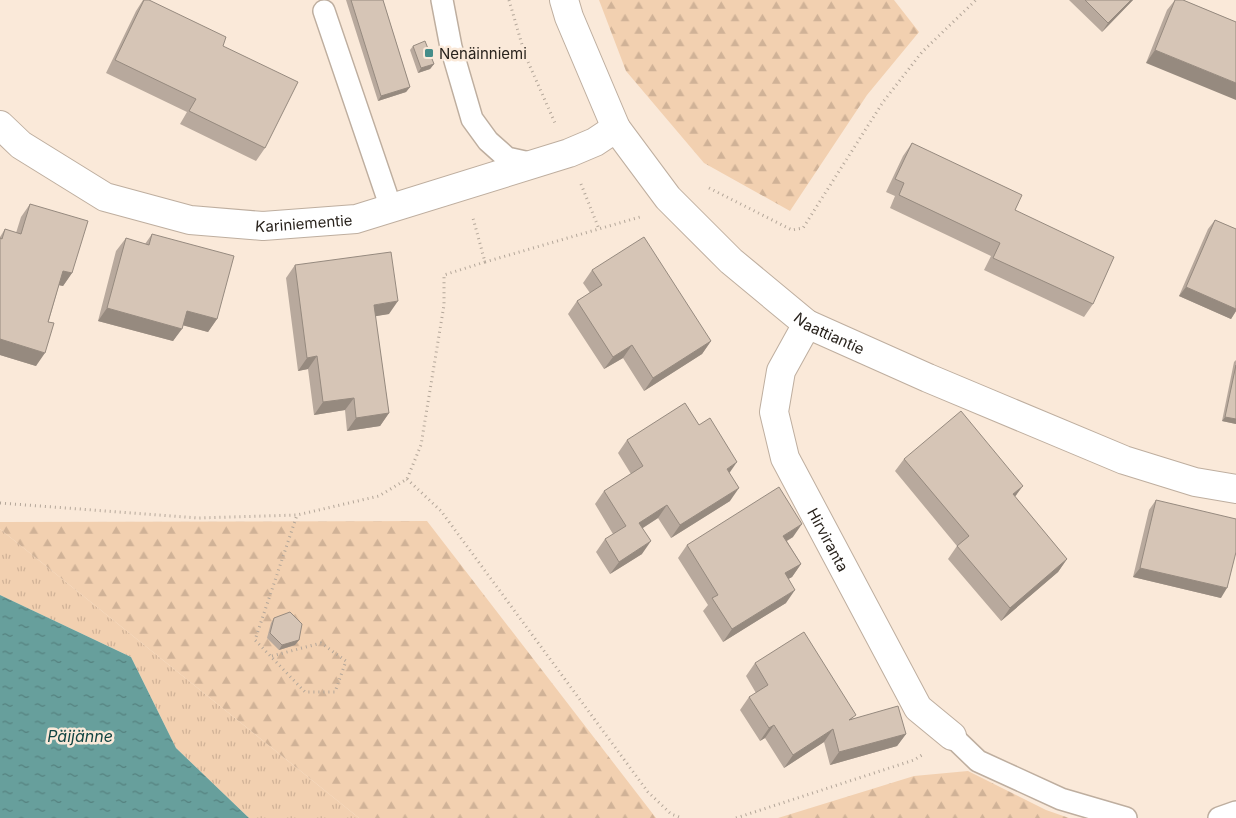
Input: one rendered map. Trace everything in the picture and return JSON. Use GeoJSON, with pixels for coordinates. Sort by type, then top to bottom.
{"type":"FeatureCollection","features":[{"type":"Feature","properties":{"kind":"street","name":"Naattiantie"},"geometry":{"type":"LineString","coordinates":[[564,0],[569,17],[616,128],[668,198],[731,261],[807,324],[928,378],[1124,460],[1196,482],[1236,489]]}},
{"type":"Feature","properties":{"kind":"street","name":"Kariniementie"},"geometry":{"type":"LineString","coordinates":[[0,125],[21,145],[105,197],[190,220],[263,226],[356,219],[569,154],[595,142],[616,128]]}},
{"type":"Feature","properties":{"kind":"street","name":"Hirviranta"},"geometry":{"type":"LineString","coordinates":[[807,324],[782,371],[774,412],[785,458],[918,708],[952,736]]}},
{"type":"Feature","properties":{"kind":"lane"},"geometry":{"type":"LineString","coordinates":[[442,0],[452,47],[472,119],[488,141],[507,158],[534,164]]}},
{"type":"Feature","properties":{"kind":"lane"},"geometry":{"type":"LineString","coordinates":[[324,11],[392,208]]}},
{"type":"Feature","properties":{"kind":"lane"},"geometry":{"type":"LineString","coordinates":[[952,736],[978,761],[1061,799],[1126,818]]}},
{"type":"Feature","properties":{"kind":"lane"},"geometry":{"type":"LineString","coordinates":[[1219,818],[1236,812]]}},
{"type":"Feature","properties":{"kind":"path"},"geometry":{"type":"LineString","coordinates":[[0,503],[198,518],[297,515],[379,496],[407,479],[421,445],[444,305],[444,275],[599,229],[569,154],[525,55],[509,0]]}},
{"type":"Feature","properties":{"kind":"path"},"geometry":{"type":"LineString","coordinates":[[704,185],[792,230],[803,228],[883,102],[922,52],[976,0]]}},
{"type":"Feature","properties":{"kind":"path"},"geometry":{"type":"LineString","coordinates":[[465,187],[485,262]]}},
{"type":"Feature","properties":{"kind":"path"},"geometry":{"type":"LineString","coordinates":[[407,479],[441,511],[648,792],[671,814],[682,818]]}},
{"type":"Feature","properties":{"kind":"path"},"geometry":{"type":"LineString","coordinates":[[272,656],[321,643],[346,661],[335,692],[305,692],[256,640],[297,515]]}},
{"type":"Feature","properties":{"kind":"path"},"geometry":{"type":"LineString","coordinates":[[736,818],[914,760],[952,736]]}},
{"type":"Feature","properties":{"kind":"green space"},"geometry":{"type":"Polygon","coordinates":[[[599,0],[894,0],[919,32],[867,95],[790,211],[704,163],[626,71],[599,0]]]}},
{"type":"Feature","properties":{"kind":"green space"},"geometry":{"type":"Polygon","coordinates":[[[427,521],[656,818],[359,818],[0,529],[0,522],[427,521]]]}},
{"type":"Feature","properties":{"kind":"green space"},"geometry":{"type":"Polygon","coordinates":[[[0,529],[359,818],[249,818],[176,748],[131,657],[0,595],[0,529]]]}},
{"type":"Feature","properties":{"kind":"green space"},"geometry":{"type":"Polygon","coordinates":[[[968,771],[1046,810],[1069,818],[778,818],[914,776],[968,771]]]}},
{"type":"Feature","properties":{"kind":"water","name":"Päijänne"},"geometry":{"type":"Polygon","coordinates":[[[0,595],[131,657],[176,748],[249,818],[0,818],[0,595]]]}},
{"type":"Feature","properties":{"kind":"building"},"geometry":{"type":"Polygon","coordinates":[[[144,0],[149,0],[226,37],[223,46],[298,82],[265,148],[189,111],[196,99],[115,60],[144,0]]]}},
{"type":"Feature","properties":{"kind":"building"},"geometry":{"type":"Polygon","coordinates":[[[351,0],[383,0],[410,87],[381,96],[351,0]]]}},
{"type":"Feature","properties":{"kind":"building"},"geometry":{"type":"Polygon","coordinates":[[[1085,0],[1131,0],[1108,23],[1085,0]]]}},
{"type":"Feature","properties":{"kind":"building"},"geometry":{"type":"Polygon","coordinates":[[[1175,0],[1183,0],[1236,22],[1236,83],[1155,50],[1175,0]]]}},
{"type":"Feature","properties":{"kind":"building"},"geometry":{"type":"Polygon","coordinates":[[[425,41],[434,64],[421,68],[413,46],[425,41]]]}},
{"type":"Feature","properties":{"kind":"building"},"geometry":{"type":"Polygon","coordinates":[[[912,143],[1022,195],[1015,210],[1114,257],[1093,304],[993,258],[1000,243],[899,195],[904,183],[895,179],[912,143]]]}},
{"type":"Feature","properties":{"kind":"building"},"geometry":{"type":"Polygon","coordinates":[[[30,204],[88,221],[72,273],[63,271],[48,322],[54,323],[45,353],[0,339],[0,238],[2,239],[5,229],[21,234],[30,204]]]}},
{"type":"Feature","properties":{"kind":"building"},"geometry":{"type":"Polygon","coordinates":[[[1215,220],[1236,229],[1236,309],[1186,287],[1215,220]]]}},
{"type":"Feature","properties":{"kind":"building"},"geometry":{"type":"Polygon","coordinates":[[[152,234],[234,256],[217,319],[187,311],[182,329],[107,308],[126,238],[149,245],[152,234]]]}},
{"type":"Feature","properties":{"kind":"building"},"geometry":{"type":"Polygon","coordinates":[[[644,237],[711,341],[653,378],[632,345],[613,357],[577,301],[602,285],[592,270],[644,237]]]}},
{"type":"Feature","properties":{"kind":"building"},"geometry":{"type":"Polygon","coordinates":[[[391,252],[398,301],[374,305],[389,413],[356,418],[354,398],[323,402],[317,356],[307,358],[295,265],[391,252]]]}},
{"type":"Feature","properties":{"kind":"building"},"geometry":{"type":"Polygon","coordinates":[[[1236,365],[1236,419],[1225,417],[1236,365]]]}},
{"type":"Feature","properties":{"kind":"building"},"geometry":{"type":"Polygon","coordinates":[[[685,403],[699,425],[710,418],[737,462],[727,469],[739,488],[680,525],[667,505],[639,523],[651,541],[619,562],[605,539],[626,526],[604,491],[643,466],[627,440],[685,403]]]}},
{"type":"Feature","properties":{"kind":"building"},"geometry":{"type":"Polygon","coordinates":[[[961,411],[1023,486],[1013,494],[1067,559],[1010,608],[957,546],[969,536],[904,459],[961,411]]]}},
{"type":"Feature","properties":{"kind":"building"},"geometry":{"type":"Polygon","coordinates":[[[779,487],[802,524],[783,536],[801,564],[785,573],[795,590],[732,629],[712,598],[718,595],[687,545],[779,487]]]}},
{"type":"Feature","properties":{"kind":"building"},"geometry":{"type":"Polygon","coordinates":[[[1156,500],[1236,519],[1236,552],[1227,588],[1140,568],[1156,500]]]}},
{"type":"Feature","properties":{"kind":"building"},"geometry":{"type":"Polygon","coordinates":[[[290,612],[302,624],[299,640],[282,645],[270,633],[274,618],[290,612]]]}},
{"type":"Feature","properties":{"kind":"building"},"geometry":{"type":"Polygon","coordinates":[[[804,632],[856,715],[849,720],[898,706],[906,734],[839,752],[833,729],[793,755],[774,725],[769,728],[749,697],[768,685],[755,663],[804,632]]]}},
{"type":"Feature","properties":{"kind":"place","name":"Nenäinniemi"},"geometry":{"type":"Point","coordinates":[429,53]}}]}
